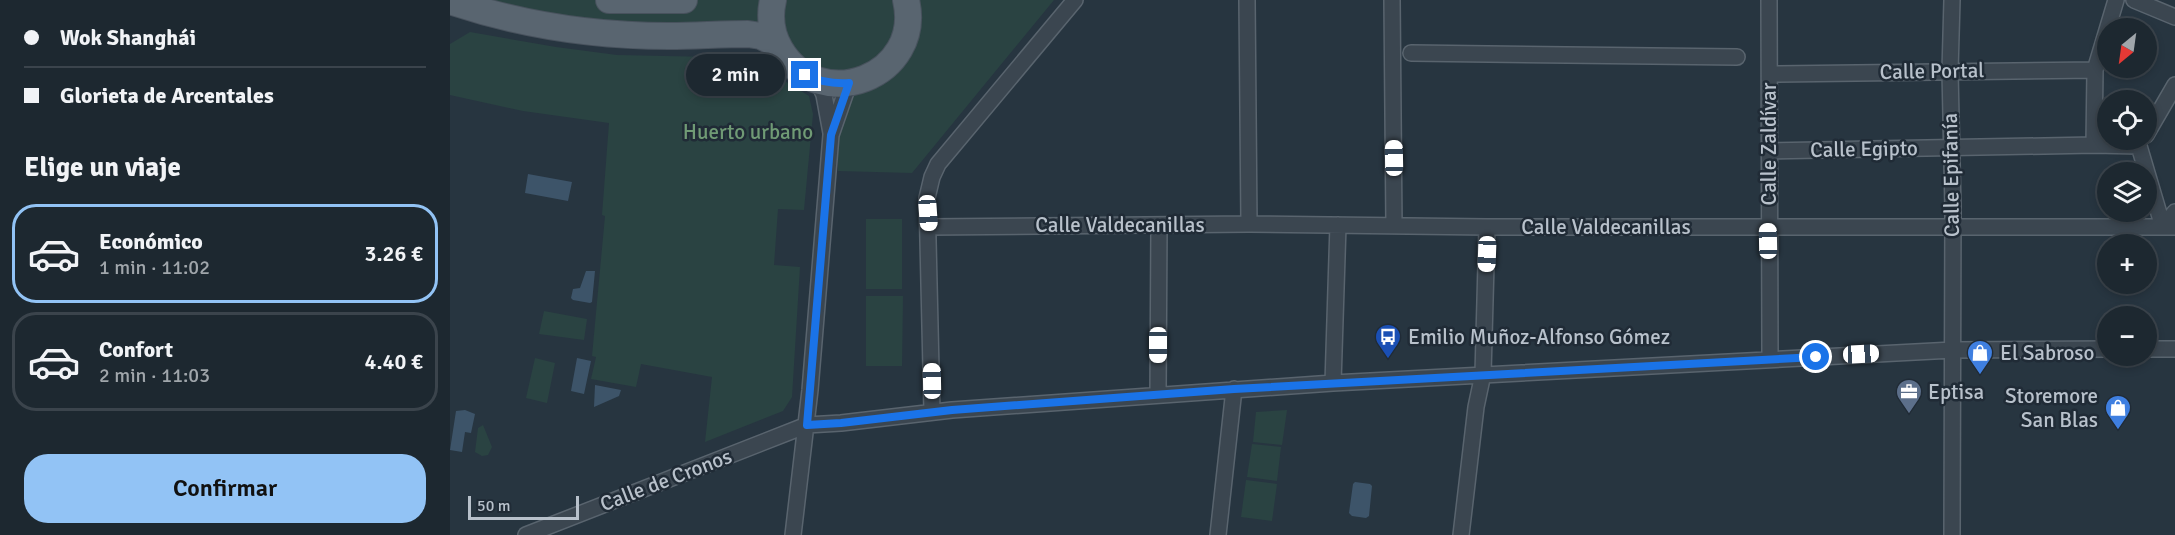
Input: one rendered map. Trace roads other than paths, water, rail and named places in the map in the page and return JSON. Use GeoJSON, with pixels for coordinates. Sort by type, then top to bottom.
{"type":"FeatureCollection","features":[{"type":"Feature","properties":{"kind":"main road"},"geometry":{"type":"LineString","coordinates":[[609,0],[684,0]]}},
{"type":"Feature","properties":{"kind":"main road"},"geometry":{"type":"LineString","coordinates":[[773,0],[771,18],[777,44],[794,66],[818,81],[833,84],[864,80],[878,73],[889,63],[899,51],[905,37],[908,22],[906,0]]}},
{"type":"Feature","properties":{"kind":"main road"},"geometry":{"type":"LineString","coordinates":[[450,1],[511,19],[567,29],[668,36],[748,34],[760,36],[777,44]]}},
{"type":"Feature","properties":{"kind":"street"},"geometry":{"type":"LineString","coordinates":[[932,412],[927,198],[932,177],[938,164],[1075,0]]}},
{"type":"Feature","properties":{"kind":"street"},"geometry":{"type":"LineString","coordinates":[[1247,0],[1249,224]]}},
{"type":"Feature","properties":{"kind":"street"},"geometry":{"type":"LineString","coordinates":[[1392,0],[1394,226]]}},
{"type":"Feature","properties":{"kind":"street","name":"Calle Zaldívar"},"geometry":{"type":"LineString","coordinates":[[1769,0],[1770,359]]}},
{"type":"Feature","properties":{"kind":"street","name":"Calle Epifanía"},"geometry":{"type":"LineString","coordinates":[[1952,0],[1950,71],[1953,226],[1952,535]]}},
{"type":"Feature","properties":{"kind":"street"},"geometry":{"type":"LineString","coordinates":[[2094,144],[2095,70],[2116,0]]}},
{"type":"Feature","properties":{"kind":"street"},"geometry":{"type":"LineString","coordinates":[[2134,0],[2175,17]]}},
{"type":"Feature","properties":{"kind":"street"},"geometry":{"type":"LineString","coordinates":[[1410,53],[1737,57]]}},
{"type":"Feature","properties":{"kind":"street","name":"Calle Portal"},"geometry":{"type":"LineString","coordinates":[[1770,74],[2095,70]]}},
{"type":"Feature","properties":{"kind":"street"},"geometry":{"type":"LineString","coordinates":[[818,81],[824,95],[831,135]]}},
{"type":"Feature","properties":{"kind":"street"},"geometry":{"type":"LineString","coordinates":[[793,535],[807,425],[831,135],[849,83]]}},
{"type":"Feature","properties":{"kind":"street"},"geometry":{"type":"LineString","coordinates":[[2157,116],[2175,85]]}},
{"type":"Feature","properties":{"kind":"street","name":"Calle Egipto"},"geometry":{"type":"LineString","coordinates":[[1770,151],[2097,144]]}},
{"type":"Feature","properties":{"kind":"street"},"geometry":{"type":"LineString","coordinates":[[2146,150],[2169,227]]}},
{"type":"Feature","properties":{"kind":"street"},"geometry":{"type":"LineString","coordinates":[[2169,227],[2175,212]]}},
{"type":"Feature","properties":{"kind":"street","name":"Calle Valdecanillas"},"geometry":{"type":"LineString","coordinates":[[929,227],[1249,224],[1488,227],[2169,227]]}},
{"type":"Feature","properties":{"kind":"street"},"geometry":{"type":"LineString","coordinates":[[1158,395],[1159,225]]}},
{"type":"Feature","properties":{"kind":"street"},"geometry":{"type":"LineString","coordinates":[[1334,383],[1338,225]]}},
{"type":"Feature","properties":{"kind":"street"},"geometry":{"type":"LineString","coordinates":[[1461,535],[1476,407],[1483,374],[1488,227]]}},
{"type":"Feature","properties":{"kind":"street","name":"Calle de Cronos"},"geometry":{"type":"LineString","coordinates":[[526,535],[807,425],[932,412],[1234,389],[1483,374],[1953,350],[2097,350]]}},
{"type":"Feature","properties":{"kind":"street"},"geometry":{"type":"LineString","coordinates":[[2157,350],[2175,350]]}},
{"type":"Feature","properties":{"kind":"street"},"geometry":{"type":"LineString","coordinates":[[1218,535],[1234,389]]}},
{"type":"Feature","properties":{"kind":"water"},"geometry":{"type":"Polygon","coordinates":[[[528,174],[572,182],[568,201],[525,193],[528,174]]]}},
{"type":"Feature","properties":{"kind":"water"},"geometry":{"type":"Polygon","coordinates":[[[586,271],[595,271],[592,302],[590,303],[571,298],[573,289],[580,288],[586,271]]]}},
{"type":"Feature","properties":{"kind":"water"},"geometry":{"type":"Polygon","coordinates":[[[577,358],[591,361],[584,394],[571,391],[577,358]]]}},
{"type":"Feature","properties":{"kind":"water"},"geometry":{"type":"Polygon","coordinates":[[[595,385],[621,390],[619,396],[594,407],[595,385]]]}},
{"type":"Feature","properties":{"kind":"water"},"geometry":{"type":"Polygon","coordinates":[[[465,410],[475,414],[471,433],[465,432],[462,452],[450,450],[456,411],[465,410]]]}},
{"type":"Feature","properties":{"kind":"water"},"geometry":{"type":"Polygon","coordinates":[[[1355,482],[1372,486],[1369,516],[1366,518],[1352,516],[1349,513],[1355,482]]]}},
{"type":"Feature","properties":{"kind":"place","name":"Emilio Muñoz-Alfonso Gómez"},"geometry":{"type":"Point","coordinates":[1388,360]}},
{"type":"Feature","properties":{"kind":"place","name":"El Sabroso"},"geometry":{"type":"Point","coordinates":[1980,376]}},
{"type":"Feature","properties":{"kind":"place","name":"Eptisa"},"geometry":{"type":"Point","coordinates":[1909,415]}},
{"type":"Feature","properties":{"kind":"place","name":"Storemore San Blas"},"geometry":{"type":"Point","coordinates":[2118,431]}},
{"type":"Feature","properties":{"kind":"park label","name":"Huerto urbano"},"geometry":{"type":"Point","coordinates":[748,132]}}]}
